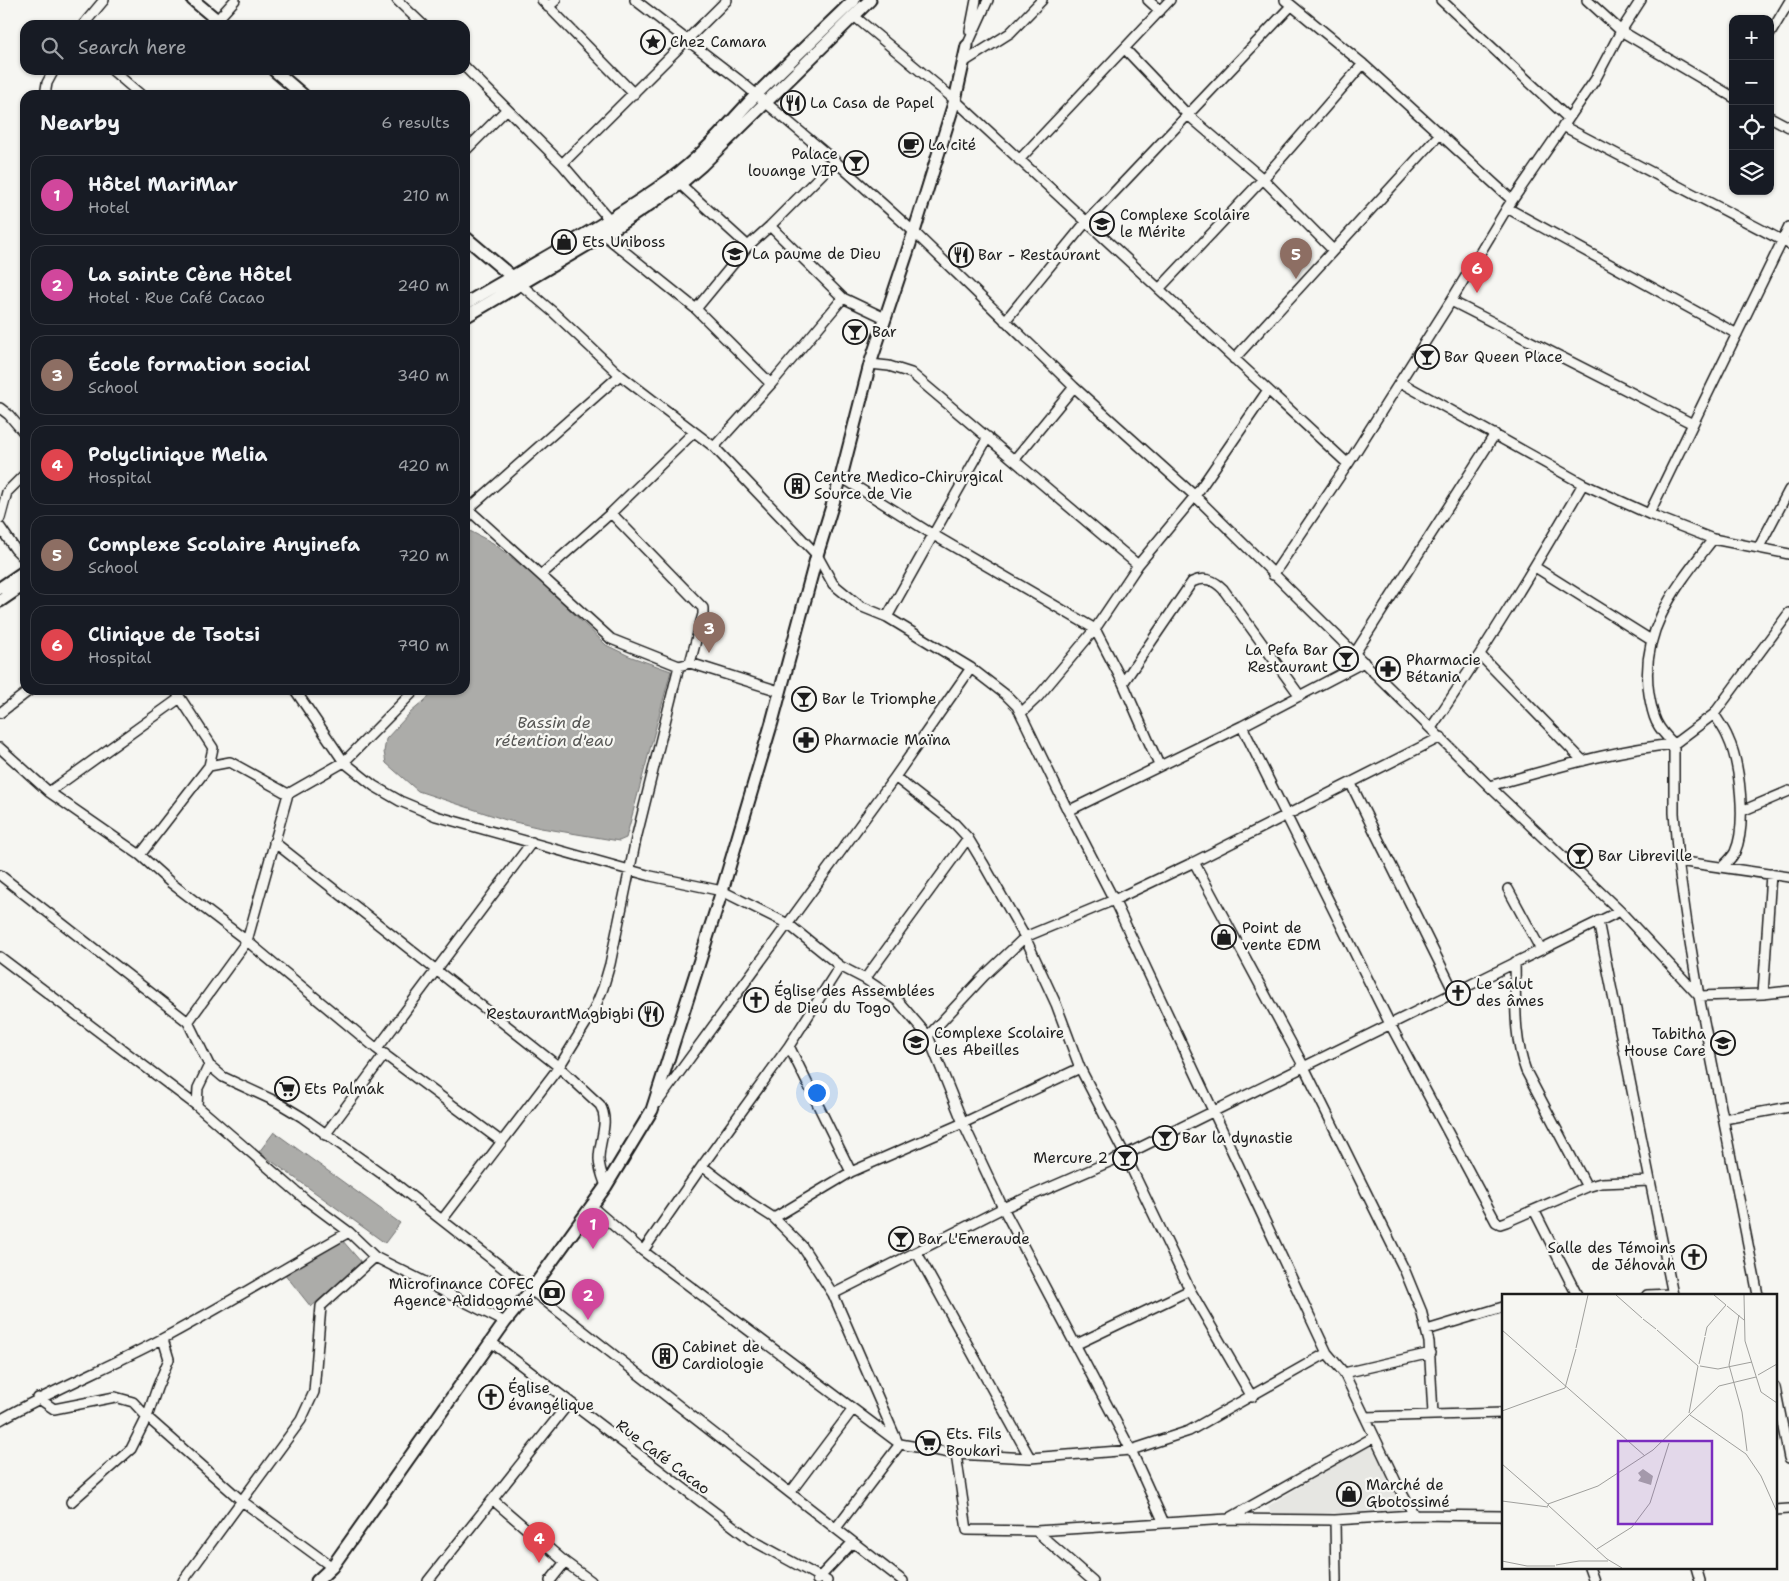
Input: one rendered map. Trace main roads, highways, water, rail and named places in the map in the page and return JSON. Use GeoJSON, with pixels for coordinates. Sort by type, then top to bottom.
{"type":"FeatureCollection","features":[{"type":"Feature","properties":{"kind":"water","name":"Bassin de rétention d'eau"},"geometry":{"type":"Polygon","coordinates":[[[470,531],[493,543],[536,577],[606,645],[629,656],[671,671],[626,838],[619,841],[506,820],[418,791],[386,763],[384,752],[386,739],[410,713],[431,695],[470,695],[470,531]]]}},
{"type":"Feature","properties":{"kind":"water"},"geometry":{"type":"Polygon","coordinates":[[[274,1132],[400,1223],[385,1243],[259,1152],[274,1132]]]}},
{"type":"Feature","properties":{"kind":"water"},"geometry":{"type":"Polygon","coordinates":[[[342,1240],[361,1262],[311,1307],[284,1273],[342,1240]]]}},
{"type":"Feature","properties":{"kind":"place","name":"Chez Camara"},"geometry":{"type":"Point","coordinates":[653,42]}},
{"type":"Feature","properties":{"kind":"place","name":"La Casa de Papel"},"geometry":{"type":"Point","coordinates":[793,103]}},
{"type":"Feature","properties":{"kind":"place","name":"La cité"},"geometry":{"type":"Point","coordinates":[911,145]}},
{"type":"Feature","properties":{"kind":"place","name":"Palace louange VIP"},"geometry":{"type":"Point","coordinates":[856,163]}},
{"type":"Feature","properties":{"kind":"place","name":"Complexe Scolaire le Mérite"},"geometry":{"type":"Point","coordinates":[1102,224]}},
{"type":"Feature","properties":{"kind":"place","name":"Ets Uniboss"},"geometry":{"type":"Point","coordinates":[564,242]}},
{"type":"Feature","properties":{"kind":"place","name":"La paume de Dieu"},"geometry":{"type":"Point","coordinates":[735,254]}},
{"type":"Feature","properties":{"kind":"place","name":"Bar - Restaurant"},"geometry":{"type":"Point","coordinates":[961,255]}},
{"type":"Feature","properties":{"kind":"place","name":"Complexe Scolaire Anyinefa"},"geometry":{"type":"Point","coordinates":[1296,279]}},
{"type":"Feature","properties":{"kind":"place","name":"Clinique de Tsotsi"},"geometry":{"type":"Point","coordinates":[1477,293]}},
{"type":"Feature","properties":{"kind":"place","name":"Bar"},"geometry":{"type":"Point","coordinates":[855,332]}},
{"type":"Feature","properties":{"kind":"place","name":"Bar Queen Place"},"geometry":{"type":"Point","coordinates":[1427,357]}},
{"type":"Feature","properties":{"kind":"place","name":"Centre Medico-Chirurgical Source de Vie"},"geometry":{"type":"Point","coordinates":[797,486]}},
{"type":"Feature","properties":{"kind":"place","name":"École formation social"},"geometry":{"type":"Point","coordinates":[709,653]}},
{"type":"Feature","properties":{"kind":"place","name":"La Pefa Bar Restaurant"},"geometry":{"type":"Point","coordinates":[1346,659]}},
{"type":"Feature","properties":{"kind":"place","name":"Pharmacie Bétania"},"geometry":{"type":"Point","coordinates":[1388,669]}},
{"type":"Feature","properties":{"kind":"place","name":"Bar le Triomphe"},"geometry":{"type":"Point","coordinates":[804,699]}},
{"type":"Feature","properties":{"kind":"place","name":"Pharmacie Maïna"},"geometry":{"type":"Point","coordinates":[806,740]}},
{"type":"Feature","properties":{"kind":"place","name":"Bar Libreville"},"geometry":{"type":"Point","coordinates":[1580,856]}},
{"type":"Feature","properties":{"kind":"place","name":"Point de vente EDM"},"geometry":{"type":"Point","coordinates":[1224,937]}},
{"type":"Feature","properties":{"kind":"place","name":"Le salut des âmes"},"geometry":{"type":"Point","coordinates":[1458,993]}},
{"type":"Feature","properties":{"kind":"place","name":"Église des Assemblées de Dieu du Togo"},"geometry":{"type":"Point","coordinates":[756,1000]}},
{"type":"Feature","properties":{"kind":"place","name":"RestaurantMagbigbi"},"geometry":{"type":"Point","coordinates":[651,1014]}},
{"type":"Feature","properties":{"kind":"place","name":"Complexe Scolaire Les Abeilles"},"geometry":{"type":"Point","coordinates":[916,1042]}},
{"type":"Feature","properties":{"kind":"place","name":"Tabitha House Care"},"geometry":{"type":"Point","coordinates":[1723,1043]}},
{"type":"Feature","properties":{"kind":"place","name":"Ets Palmak"},"geometry":{"type":"Point","coordinates":[287,1089]}},
{"type":"Feature","properties":{"kind":"place","name":"Bar la dynastie"},"geometry":{"type":"Point","coordinates":[1165,1138]}},
{"type":"Feature","properties":{"kind":"place","name":"Mercure 2"},"geometry":{"type":"Point","coordinates":[1125,1158]}},
{"type":"Feature","properties":{"kind":"place","name":"Bar L'Emeraude"},"geometry":{"type":"Point","coordinates":[901,1239]}},
{"type":"Feature","properties":{"kind":"place","name":"Hôtel MariMar"},"geometry":{"type":"Point","coordinates":[593,1249]}},
{"type":"Feature","properties":{"kind":"place","name":"Salle des Témoins de Jéhovah"},"geometry":{"type":"Point","coordinates":[1694,1257]}},
{"type":"Feature","properties":{"kind":"place","name":"Microfinance COFEC Agence Adidogomé"},"geometry":{"type":"Point","coordinates":[552,1293]}},
{"type":"Feature","properties":{"kind":"place","name":"La sainte Cène Hôtel"},"geometry":{"type":"Point","coordinates":[588,1320]}},
{"type":"Feature","properties":{"kind":"place","name":"Cabinet de Cardiologie"},"geometry":{"type":"Point","coordinates":[665,1356]}},
{"type":"Feature","properties":{"kind":"place","name":"Église évangélique"},"geometry":{"type":"Point","coordinates":[491,1397]}},
{"type":"Feature","properties":{"kind":"place","name":"Ets. Fils Boukari"},"geometry":{"type":"Point","coordinates":[928,1443]}},
{"type":"Feature","properties":{"kind":"place","name":"Marché de Gbotossimé"},"geometry":{"type":"Point","coordinates":[1349,1494]}},
{"type":"Feature","properties":{"kind":"place","name":"Polyclinique Melia"},"geometry":{"type":"Point","coordinates":[539,1563]}}]}
